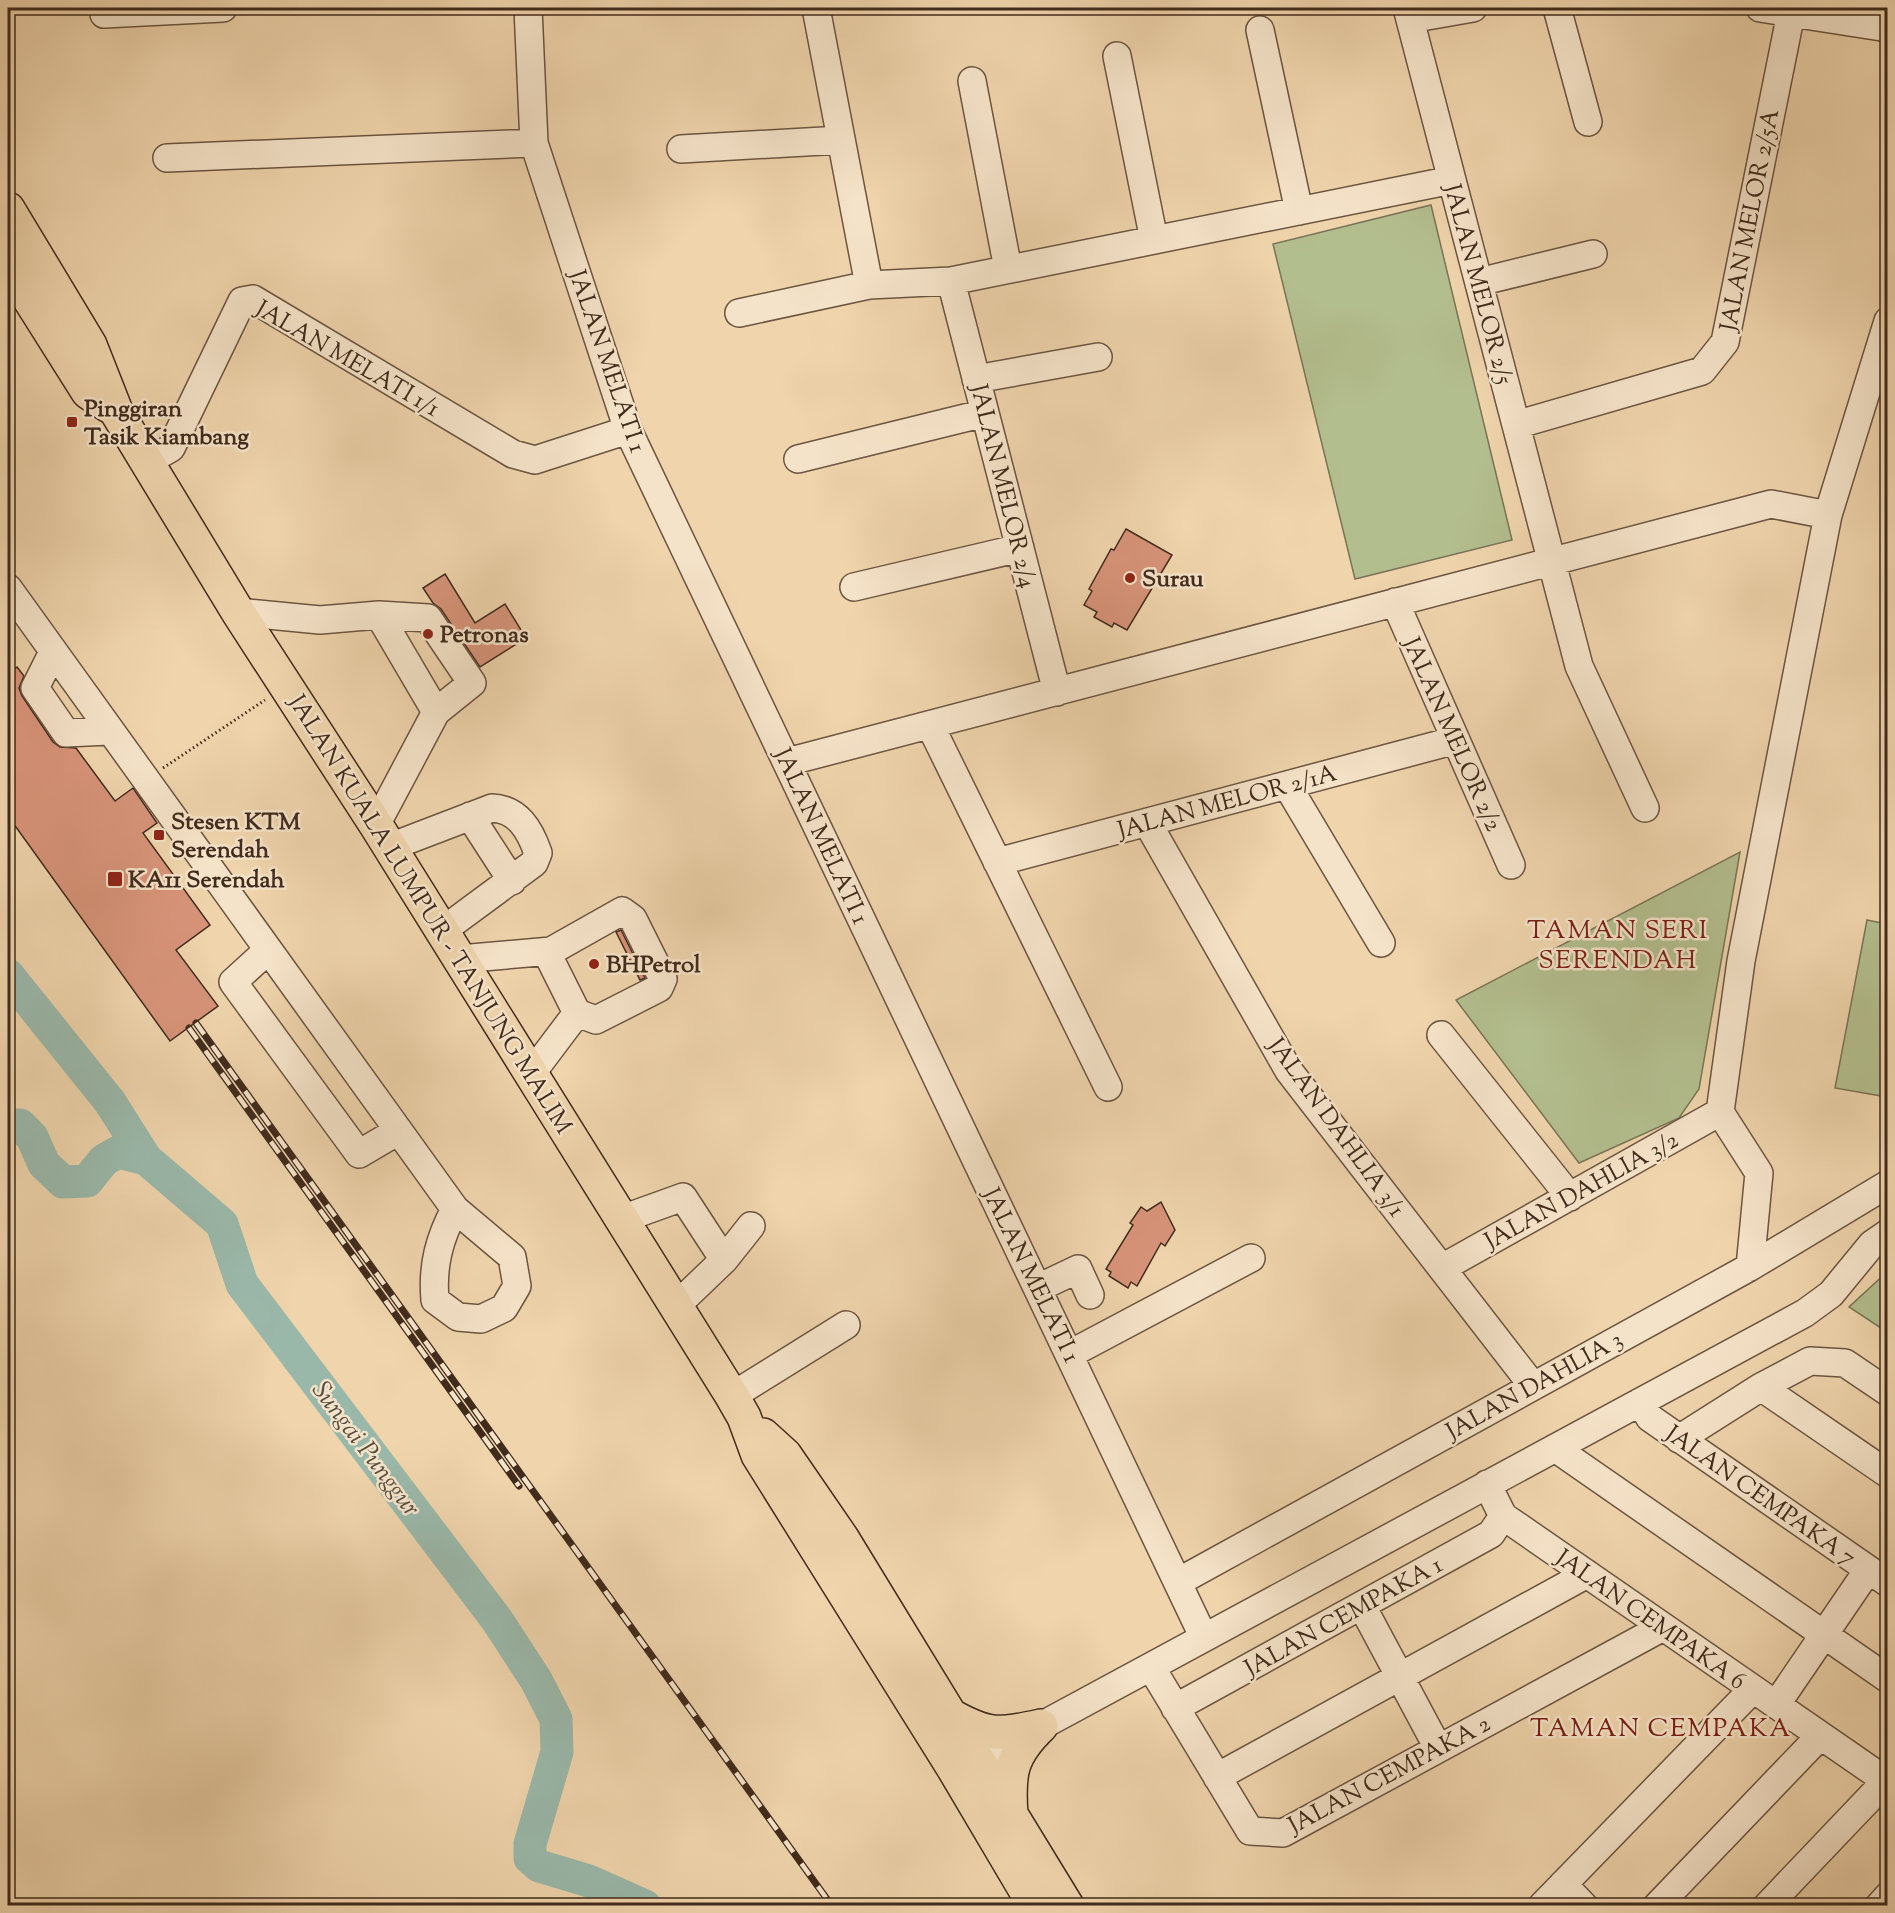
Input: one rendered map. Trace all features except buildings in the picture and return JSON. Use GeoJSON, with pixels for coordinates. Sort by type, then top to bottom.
{"type":"FeatureCollection","features":[{"type":"Feature","properties":{"kind":"main road","name":"JALAN KUALA LUMPUR - TANJUNG MALIM"},"geometry":{"type":"LineString","coordinates":[[8,209],[90,345],[116,411],[238,612],[383,836],[676,1306],[738,1407],[758,1455],[966,1763],[1011,1815],[1066,1905]]}},
{"type":"Feature","properties":{"kind":"main road","name":"JALAN KUALA LUMPUR - TANJUNG MALIM"},"geometry":{"type":"LineString","coordinates":[[8,265],[88,392],[116,411]]}},
{"type":"Feature","properties":{"kind":"main road","name":"JALAN KUALA LUMPUR - TANJUNG MALIM"},"geometry":{"type":"LineString","coordinates":[[738,1407],[785,1455],[842,1539],[950,1715],[966,1763],[1035,1905]]}},
{"type":"Feature","properties":{"kind":"main road"},"geometry":{"type":"LineString","coordinates":[[950,1715],[976,1730],[997,1734],[1041,1726]]}},
{"type":"Feature","properties":{"kind":"main road"},"geometry":{"type":"LineString","coordinates":[[1011,1815],[1009,1783],[1013,1763],[1023,1743],[1041,1726]]}},
{"type":"Feature","properties":{"kind":"street"},"geometry":{"type":"LineString","coordinates":[[104,14],[223,8]]}},
{"type":"Feature","properties":{"kind":"street","name":"JALAN MELATI 1"},"geometry":{"type":"LineString","coordinates":[[528,8],[534,143],[628,430],[1204,1638]]}},
{"type":"Feature","properties":{"kind":"street"},"geometry":{"type":"LineString","coordinates":[[816,8],[869,285]]}},
{"type":"Feature","properties":{"kind":"street"},"geometry":{"type":"LineString","coordinates":[[1408,13],[1473,8]]}},
{"type":"Feature","properties":{"kind":"street"},"geometry":{"type":"LineString","coordinates":[[1557,8],[1588,122]]}},
{"type":"Feature","properties":{"kind":"street"},"geometry":{"type":"LineString","coordinates":[[1760,8],[1887,28]]}},
{"type":"Feature","properties":{"kind":"street","name":"JALAN MELOR 2/5"},"geometry":{"type":"LineString","coordinates":[[1408,13],[1579,666],[1645,808]]}},
{"type":"Feature","properties":{"kind":"street","name":"JALAN MELOR 2/5A"},"geometry":{"type":"LineString","coordinates":[[1516,425],[1702,371],[1725,342],[1791,13]]}},
{"type":"Feature","properties":{"kind":"street"},"geometry":{"type":"LineString","coordinates":[[1260,30],[1299,211]]}},
{"type":"Feature","properties":{"kind":"street"},"geometry":{"type":"LineString","coordinates":[[1117,56],[1154,240]]}},
{"type":"Feature","properties":{"kind":"street"},"geometry":{"type":"LineString","coordinates":[[972,81],[1008,269]]}},
{"type":"Feature","properties":{"kind":"street"},"geometry":{"type":"LineString","coordinates":[[681,149],[841,140]]}},
{"type":"Feature","properties":{"kind":"street"},"geometry":{"type":"LineString","coordinates":[[167,158],[534,143]]}},
{"type":"Feature","properties":{"kind":"street"},"geometry":{"type":"LineString","coordinates":[[740,313],[869,285],[951,281],[1452,180]]}},
{"type":"Feature","properties":{"kind":"street"},"geometry":{"type":"LineString","coordinates":[[1479,282],[1593,254]]}},
{"type":"Feature","properties":{"kind":"street","name":"JALAN MELOR 2/4"},"geometry":{"type":"LineString","coordinates":[[951,281],[1057,692]]}},
{"type":"Feature","properties":{"kind":"street","name":"JALAN MELATI 1/1"},"geometry":{"type":"LineString","coordinates":[[148,461],[171,448],[242,302],[253,299],[513,454],[535,460],[628,430]]}},
{"type":"Feature","properties":{"kind":"street"},"geometry":{"type":"LineString","coordinates":[[1750,1267],[1759,1173],[1720,1112],[1741,961],[1828,515],[1887,321]]}},
{"type":"Feature","properties":{"kind":"street"},"geometry":{"type":"LineString","coordinates":[[976,379],[1098,357]]}},
{"type":"Feature","properties":{"kind":"street"},"geometry":{"type":"LineString","coordinates":[[798,459],[985,413]]}},
{"type":"Feature","properties":{"kind":"street"},"geometry":{"type":"LineString","coordinates":[[787,762],[1771,504],[1828,515]]}},
{"type":"Feature","properties":{"kind":"street"},"geometry":{"type":"LineString","coordinates":[[854,587],[1020,548]]}},
{"type":"Feature","properties":{"kind":"street"},"geometry":{"type":"LineString","coordinates":[[8,588],[108,731],[455,1209]]}},
{"type":"Feature","properties":{"kind":"street","name":"JALAN MELOR 2/2"},"geometry":{"type":"LineString","coordinates":[[1395,602],[1512,865]]}},
{"type":"Feature","properties":{"kind":"street"},"geometry":{"type":"LineString","coordinates":[[238,612],[320,620],[379,615],[428,618],[472,683],[436,712],[383,836]]}},
{"type":"Feature","properties":{"kind":"street"},"geometry":{"type":"LineString","coordinates":[[379,615],[436,712]]}},
{"type":"Feature","properties":{"kind":"street"},"geometry":{"type":"LineString","coordinates":[[53,652],[35,688],[66,733],[108,731]]}},
{"type":"Feature","properties":{"kind":"street"},"geometry":{"type":"LineString","coordinates":[[930,725],[1108,1087]]}},
{"type":"Feature","properties":{"kind":"street","name":"JALAN MELOR 2/1A"},"geometry":{"type":"LineString","coordinates":[[998,861],[1456,740]]}},
{"type":"Feature","properties":{"kind":"street"},"geometry":{"type":"LineString","coordinates":[[1287,785],[1381,943]]}},
{"type":"Feature","properties":{"kind":"street"},"geometry":{"type":"LineString","coordinates":[[383,836],[470,816],[492,808],[506,808],[515,814],[534,841],[538,853],[534,863],[442,931]]}},
{"type":"Feature","properties":{"kind":"street"},"geometry":{"type":"LineString","coordinates":[[470,816],[512,881]]}},
{"type":"Feature","properties":{"kind":"street","name":"JALAN DAHLIA 3/1"},"geometry":{"type":"LineString","coordinates":[[1147,822],[1289,1071],[1533,1386]]}},
{"type":"Feature","properties":{"kind":"street"},"geometry":{"type":"LineString","coordinates":[[460,960],[550,951],[622,911],[633,919],[663,980],[658,988],[596,1020],[577,1013],[550,959],[550,951]]}},
{"type":"Feature","properties":{"kind":"street"},"geometry":{"type":"LineString","coordinates":[[267,951],[233,982],[359,1154],[398,1131]]}},
{"type":"Feature","properties":{"kind":"street"},"geometry":{"type":"LineString","coordinates":[[531,1074],[577,1013]]}},
{"type":"Feature","properties":{"kind":"street"},"geometry":{"type":"LineString","coordinates":[[1441,1035],[1570,1197]]}},
{"type":"Feature","properties":{"kind":"street","name":"JALAN DAHLIA 3/2"},"geometry":{"type":"LineString","coordinates":[[1442,1268],[1720,1112]]}},
{"type":"Feature","properties":{"kind":"street","name":"JALAN DAHLIA 3"},"geometry":{"type":"LineString","coordinates":[[1178,1582],[1750,1267],[1887,1184]]}},
{"type":"Feature","properties":{"kind":"street"},"geometry":{"type":"LineString","coordinates":[[622,1219],[683,1197],[724,1260]]}},
{"type":"Feature","properties":{"kind":"street"},"geometry":{"type":"LineString","coordinates":[[676,1306],[724,1260],[750,1226]]}},
{"type":"Feature","properties":{"kind":"street"},"geometry":{"type":"LineString","coordinates":[[966,1763],[1041,1726],[1805,1313],[1832,1294],[1872,1245],[1887,1233]]}},
{"type":"Feature","properties":{"kind":"street"},"geometry":{"type":"LineString","coordinates":[[1070,1354],[1251,1258]]}},
{"type":"Feature","properties":{"kind":"street"},"geometry":{"type":"LineString","coordinates":[[1038,1288],[1078,1269],[1090,1295]]}},
{"type":"Feature","properties":{"kind":"street"},"geometry":{"type":"LineString","coordinates":[[738,1407],[846,1325]]}},
{"type":"Feature","properties":{"kind":"street"},"geometry":{"type":"LineString","coordinates":[[1679,1439],[1761,1386],[1810,1361],[1845,1363],[1887,1392]]}},
{"type":"Feature","properties":{"kind":"street"},"geometry":{"type":"LineString","coordinates":[[1761,1386],[1887,1474]]}},
{"type":"Feature","properties":{"kind":"street","name":"JALAN CEMPAKA 7"},"geometry":{"type":"LineString","coordinates":[[1640,1402],[1650,1418],[1878,1577]]}},
{"type":"Feature","properties":{"kind":"street"},"geometry":{"type":"LineString","coordinates":[[1554,1448],[1887,1679]]}},
{"type":"Feature","properties":{"kind":"street","name":"JALAN CEMPAKA 6"},"geometry":{"type":"LineString","coordinates":[[1487,1485],[1503,1516],[1887,1782]]}},
{"type":"Feature","properties":{"kind":"street","name":"JALAN CEMPAKA 1"},"geometry":{"type":"LineString","coordinates":[[1175,1708],[1491,1534],[1503,1516]]}},
{"type":"Feature","properties":{"kind":"street"},"geometry":{"type":"LineString","coordinates":[[1217,1777],[1587,1574]]}},
{"type":"Feature","properties":{"kind":"street"},"geometry":{"type":"LineString","coordinates":[[1776,1705],[1824,1635],[1878,1577]]}},
{"type":"Feature","properties":{"kind":"street"},"geometry":{"type":"LineString","coordinates":[[1362,1606],[1438,1748]]}},
{"type":"Feature","properties":{"kind":"street","name":"JALAN CEMPAKA 2"},"geometry":{"type":"LineString","coordinates":[[1151,1667],[1250,1832],[1283,1833],[1663,1627]]}},
{"type":"Feature","properties":{"kind":"street"},"geometry":{"type":"LineString","coordinates":[[1542,1905],[1753,1689]]}},
{"type":"Feature","properties":{"kind":"street"},"geometry":{"type":"LineString","coordinates":[[1657,1905],[1820,1736]]}},
{"type":"Feature","properties":{"kind":"street"},"geometry":{"type":"LineString","coordinates":[[1767,1905],[1887,1782]]}},
{"type":"Feature","properties":{"kind":"street"},"geometry":{"type":"LineString","coordinates":[[1563,1884],[1584,1905]]}},
{"type":"Feature","properties":{"kind":"street"},"geometry":{"type":"LineString","coordinates":[[1879,1905],[1887,1896]]}},
{"type":"Feature","properties":{"kind":"path"},"geometry":{"type":"LineString","coordinates":[[144,780],[287,685]]}},
{"type":"Feature","properties":{"kind":"green space"},"geometry":{"type":"Polygon","coordinates":[[[1431,205],[1512,540],[1355,579],[1273,244],[1431,205]]]}},
{"type":"Feature","properties":{"kind":"green space"},"geometry":{"type":"Polygon","coordinates":[[[1740,852],[1699,1089],[1679,1118],[1579,1163],[1456,1000],[1740,852]]]}},
{"type":"Feature","properties":{"kind":"green space"},"geometry":{"type":"Polygon","coordinates":[[[1867,920],[1887,924],[1887,1097],[1835,1088],[1867,920]]]}},
{"type":"Feature","properties":{"kind":"green space"},"geometry":{"type":"Polygon","coordinates":[[[1887,1272],[1887,1332],[1849,1307],[1887,1272]]]}},
{"type":"Feature","properties":{"kind":"waterway","name":"Sungai Punggur"},"geometry":{"type":"LineString","coordinates":[[8,975],[110,1102],[146,1159],[222,1224],[242,1284],[497,1620],[536,1680],[556,1719],[557,1752],[530,1844],[530,1858],[539,1866],[589,1881],[645,1906]]}},
{"type":"Feature","properties":{"kind":"waterway"},"geometry":{"type":"LineString","coordinates":[[8,1125],[20,1125],[32,1137],[44,1164],[63,1182],[87,1181],[104,1160],[118,1152],[146,1159]]}},
{"type":"Feature","properties":{"kind":"railway"},"geometry":{"type":"LineString","coordinates":[[196,1023],[832,1906]]}},
{"type":"Feature","properties":{"kind":"railway"},"geometry":{"type":"LineString","coordinates":[[189,1028],[519,1486]]}},
{"type":"Feature","properties":{"kind":"place","name":"Pinggiran Tasik Kiambang"},"geometry":{"type":"Point","coordinates":[72,422]}},
{"type":"Feature","properties":{"kind":"place","name":"Surau"},"geometry":{"type":"Point","coordinates":[1130,578]}},
{"type":"Feature","properties":{"kind":"place","name":"Petronas"},"geometry":{"type":"Point","coordinates":[428,634]}},
{"type":"Feature","properties":{"kind":"place","name":"Stesen KTM Serendah"},"geometry":{"type":"Point","coordinates":[159,835]}},
{"type":"Feature","properties":{"kind":"place","name":"KA11 Serendah"},"geometry":{"type":"Point","coordinates":[115,879]}},
{"type":"Feature","properties":{"kind":"place","name":"BHPetrol"},"geometry":{"type":"Point","coordinates":[594,964]}},
{"type":"Feature","properties":{"kind":"district","name":"TAMAN SERI SERENDAH"},"geometry":{"type":"Point","coordinates":[1618,944]}},
{"type":"Feature","properties":{"kind":"district","name":"TAMAN CEMPAKA"},"geometry":{"type":"Point","coordinates":[1661,1727]}}]}
